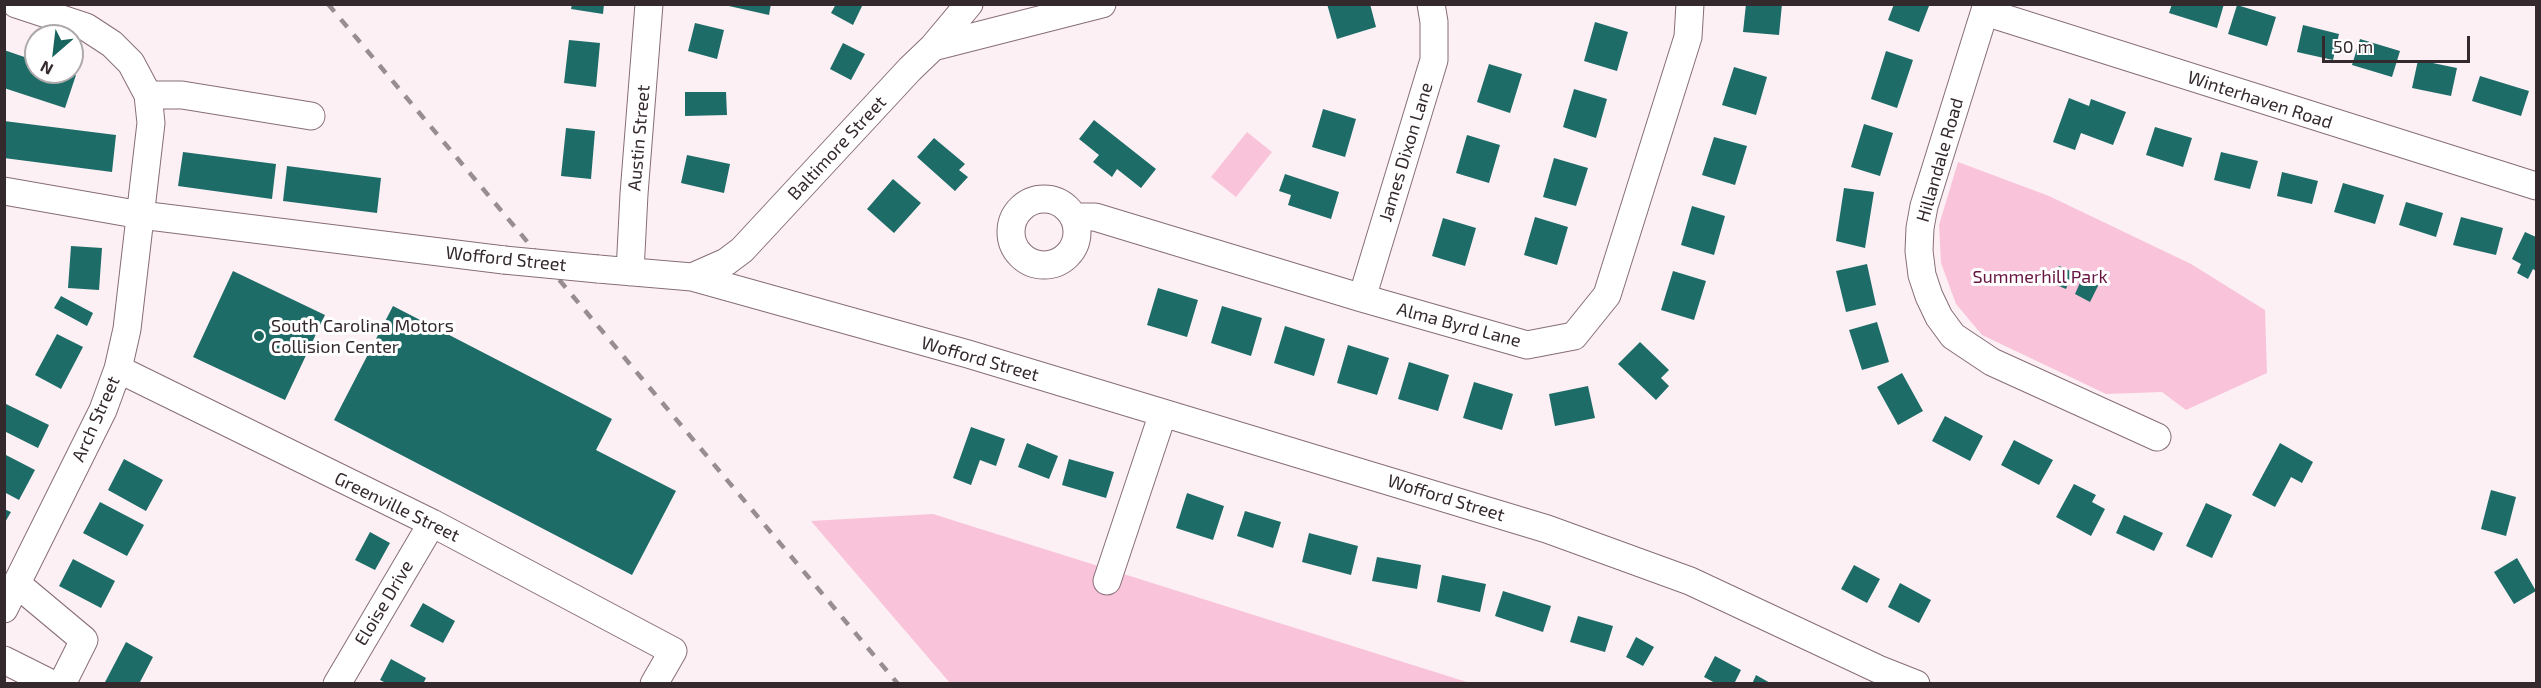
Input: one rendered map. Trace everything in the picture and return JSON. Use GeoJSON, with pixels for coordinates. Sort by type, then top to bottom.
{"type":"FeatureCollection","features":[{"type":"Feature","properties":{"kind":"street","name":"Arch Street"},"geometry":{"type":"LineString","coordinates":[[4,609],[103,410],[118,369],[127,329],[152,123],[147,95],[131,63],[112,44],[86,27],[16,4]]}},
{"type":"Feature","properties":{"kind":"street","name":"Austin Street"},"geometry":{"type":"LineString","coordinates":[[630,272],[649,4]]}},
{"type":"Feature","properties":{"kind":"street","name":"Baltimore Street"},"geometry":{"type":"LineString","coordinates":[[692,277],[726,262],[742,250],[933,47],[969,4]]}},
{"type":"Feature","properties":{"kind":"street"},"geometry":{"type":"LineString","coordinates":[[933,47],[1102,4]]}},
{"type":"Feature","properties":{"kind":"street","name":"James Dixon Lane"},"geometry":{"type":"LineString","coordinates":[[1362,298],[1434,60],[1434,22],[1431,4]]}},
{"type":"Feature","properties":{"kind":"street","name":"Alma Byrd Lane"},"geometry":{"type":"LineString","coordinates":[[1074,217],[1095,217],[1362,298],[1527,345],[1574,336],[1607,295],[1688,37],[1690,4]]}},
{"type":"Feature","properties":{"kind":"street","name":"Winterhaven Road"},"geometry":{"type":"LineString","coordinates":[[1986,8],[2384,140],[2536,186]]}},
{"type":"Feature","properties":{"kind":"street","name":"Hillandale Road"},"geometry":{"type":"LineString","coordinates":[[1986,8],[1924,206],[1919,251],[1922,275],[1929,296],[1939,317],[1953,336],[1992,362],[2157,437]]}},
{"type":"Feature","properties":{"kind":"street"},"geometry":{"type":"LineString","coordinates":[[147,95],[182,95],[311,116]]}},
{"type":"Feature","properties":{"kind":"street","name":"Wofford Street"},"geometry":{"type":"LineString","coordinates":[[4,190],[141,215],[504,260],[692,277],[968,354],[1441,496],[1615,552],[1690,581],[1878,669],[1916,684]]}},
{"type":"Feature","properties":{"kind":"street","name":"Greenville Street"},"geometry":{"type":"LineString","coordinates":[[118,369],[432,523],[673,651],[654,684]]}},
{"type":"Feature","properties":{"kind":"street"},"geometry":{"type":"LineString","coordinates":[[1107,581],[1163,413]]}},
{"type":"Feature","properties":{"kind":"street","name":"Eloise Drive"},"geometry":{"type":"LineString","coordinates":[[337,684],[432,523]]}},
{"type":"Feature","properties":{"kind":"street"},"geometry":{"type":"LineString","coordinates":[[17,584],[84,640],[62,684]]}},
{"type":"Feature","properties":{"kind":"street"},"geometry":{"type":"LineString","coordinates":[[4,660],[52,684]]}},
{"type":"Feature","properties":{"kind":"green space"},"geometry":{"type":"Polygon","coordinates":[[[1247,132],[1272,152],[1236,197],[1211,177],[1247,132]]]}},
{"type":"Feature","properties":{"kind":"green space","name":"Summerhill Park"},"geometry":{"type":"Polygon","coordinates":[[[1958,162],[2049,196],[2191,264],[2265,310],[2267,373],[2186,410],[2162,392],[2106,394],[1982,335],[1956,304],[1941,263],[1939,225],[1958,162]]]}},
{"type":"Feature","properties":{"kind":"green space"},"geometry":{"type":"Polygon","coordinates":[[[933,514],[1470,683],[950,683],[811,521],[933,514]]]}},
{"type":"Feature","properties":{"kind":"building"},"geometry":{"type":"Polygon","coordinates":[[[572,4],[604,4],[603,14],[571,9],[572,4]]]}},
{"type":"Feature","properties":{"kind":"building"},"geometry":{"type":"Polygon","coordinates":[[[720,4],[771,4],[769,15],[720,4]]]}},
{"type":"Feature","properties":{"kind":"building"},"geometry":{"type":"Polygon","coordinates":[[[836,4],[863,4],[853,25],[831,13],[836,4]]]}},
{"type":"Feature","properties":{"kind":"building"},"geometry":{"type":"Polygon","coordinates":[[[1327,4],[1370,4],[1376,27],[1337,39],[1327,4]]]}},
{"type":"Feature","properties":{"kind":"building"},"geometry":{"type":"Polygon","coordinates":[[[1746,4],[1782,4],[1779,35],[1743,32],[1746,4]]]}},
{"type":"Feature","properties":{"kind":"building"},"geometry":{"type":"Polygon","coordinates":[[[1894,4],[1929,6],[1919,32],[1888,20],[1894,4]]]}},
{"type":"Feature","properties":{"kind":"building"},"geometry":{"type":"Polygon","coordinates":[[[2172,4],[2224,4],[2217,28],[2169,13],[2172,4]]]}},
{"type":"Feature","properties":{"kind":"building"},"geometry":{"type":"Polygon","coordinates":[[[2237,5],[2276,17],[2267,46],[2228,34],[2237,5]]]}},
{"type":"Feature","properties":{"kind":"building"},"geometry":{"type":"Polygon","coordinates":[[[1595,22],[1628,32],[1617,71],[1584,61],[1595,22]]]}},
{"type":"Feature","properties":{"kind":"building"},"geometry":{"type":"Polygon","coordinates":[[[695,23],[724,30],[717,59],[688,51],[695,23]]]}},
{"type":"Feature","properties":{"kind":"building"},"geometry":{"type":"Polygon","coordinates":[[[2303,25],[2339,34],[2333,60],[2297,52],[2303,25]]]}},
{"type":"Feature","properties":{"kind":"building"},"geometry":{"type":"Polygon","coordinates":[[[2360,39],[2400,51],[2392,77],[2352,65],[2360,39]]]}},
{"type":"Feature","properties":{"kind":"building"},"geometry":{"type":"Polygon","coordinates":[[[569,40],[600,43],[596,87],[564,83],[569,40]]]}},
{"type":"Feature","properties":{"kind":"building"},"geometry":{"type":"Polygon","coordinates":[[[843,43],[865,54],[851,80],[830,69],[843,43]]]}},
{"type":"Feature","properties":{"kind":"building"},"geometry":{"type":"Polygon","coordinates":[[[4,50],[24,57],[24,84],[73,84],[65,108],[4,88],[4,50]]]}},
{"type":"Feature","properties":{"kind":"building"},"geometry":{"type":"Polygon","coordinates":[[[1886,51],[1913,60],[1897,108],[1871,99],[1886,51]]]}},
{"type":"Feature","properties":{"kind":"building"},"geometry":{"type":"Polygon","coordinates":[[[2418,60],[2457,68],[2451,96],[2412,88],[2418,60]]]}},
{"type":"Feature","properties":{"kind":"building"},"geometry":{"type":"Polygon","coordinates":[[[1489,64],[1522,74],[1510,113],[1477,102],[1489,64]]]}},
{"type":"Feature","properties":{"kind":"building"},"geometry":{"type":"Polygon","coordinates":[[[1734,67],[1767,77],[1756,115],[1722,105],[1734,67]]]}},
{"type":"Feature","properties":{"kind":"building"},"geometry":{"type":"Polygon","coordinates":[[[2480,76],[2529,91],[2521,116],[2472,101],[2480,76]]]}},
{"type":"Feature","properties":{"kind":"building"},"geometry":{"type":"Polygon","coordinates":[[[1574,89],[1607,99],[1596,138],[1563,127],[1574,89]]]}},
{"type":"Feature","properties":{"kind":"building"},"geometry":{"type":"Polygon","coordinates":[[[685,92],[726,92],[727,115],[685,116],[685,92]]]}},
{"type":"Feature","properties":{"kind":"building"},"geometry":{"type":"Polygon","coordinates":[[[2069,98],[2089,106],[2091,99],[2126,112],[2113,145],[2081,133],[2075,150],[2053,142],[2069,98]]]}},
{"type":"Feature","properties":{"kind":"building"},"geometry":{"type":"Polygon","coordinates":[[[1323,109],[1356,119],[1345,157],[1312,147],[1323,109]]]}},
{"type":"Feature","properties":{"kind":"building"},"geometry":{"type":"Polygon","coordinates":[[[1094,120],[1156,169],[1141,188],[1117,169],[1112,177],[1093,162],[1099,155],[1079,139],[1094,120]]]}},
{"type":"Feature","properties":{"kind":"building"},"geometry":{"type":"Polygon","coordinates":[[[4,121],[116,135],[112,172],[4,158],[4,121]]]}},
{"type":"Feature","properties":{"kind":"building"},"geometry":{"type":"Polygon","coordinates":[[[1864,124],[1893,133],[1880,176],[1851,167],[1864,124]]]}},
{"type":"Feature","properties":{"kind":"building"},"geometry":{"type":"Polygon","coordinates":[[[2155,127],[2192,138],[2183,167],[2146,155],[2155,127]]]}},
{"type":"Feature","properties":{"kind":"building"},"geometry":{"type":"Polygon","coordinates":[[[566,128],[595,131],[591,179],[561,176],[566,128]]]}},
{"type":"Feature","properties":{"kind":"building"},"geometry":{"type":"Polygon","coordinates":[[[1467,135],[1500,145],[1489,183],[1456,173],[1467,135]]]}},
{"type":"Feature","properties":{"kind":"building"},"geometry":{"type":"Polygon","coordinates":[[[1714,137],[1747,146],[1735,185],[1702,175],[1714,137]]]}},
{"type":"Feature","properties":{"kind":"building"},"geometry":{"type":"Polygon","coordinates":[[[934,138],[965,164],[959,170],[968,177],[955,191],[917,157],[934,138]]]}},
{"type":"Feature","properties":{"kind":"building"},"geometry":{"type":"Polygon","coordinates":[[[183,152],[276,164],[272,199],[178,186],[183,152]]]}},
{"type":"Feature","properties":{"kind":"building"},"geometry":{"type":"Polygon","coordinates":[[[2221,152],[2258,161],[2250,189],[2214,180],[2221,152]]]}},
{"type":"Feature","properties":{"kind":"building"},"geometry":{"type":"Polygon","coordinates":[[[687,155],[730,164],[724,193],[681,183],[687,155]]]}},
{"type":"Feature","properties":{"kind":"building"},"geometry":{"type":"Polygon","coordinates":[[[1554,158],[1588,168],[1576,206],[1543,197],[1554,158]]]}},
{"type":"Feature","properties":{"kind":"building"},"geometry":{"type":"Polygon","coordinates":[[[287,166],[381,178],[377,213],[283,201],[287,166]]]}},
{"type":"Feature","properties":{"kind":"building"},"geometry":{"type":"Polygon","coordinates":[[[2282,172],[2318,181],[2312,204],[2277,196],[2282,172]]]}},
{"type":"Feature","properties":{"kind":"building"},"geometry":{"type":"Polygon","coordinates":[[[1285,174],[1339,192],[1331,219],[1288,205],[1291,195],[1279,191],[1285,174]]]}},
{"type":"Feature","properties":{"kind":"building"},"geometry":{"type":"Polygon","coordinates":[[[893,179],[921,203],[894,233],[867,209],[893,179]]]}},
{"type":"Feature","properties":{"kind":"building"},"geometry":{"type":"Polygon","coordinates":[[[2343,183],[2384,195],[2375,224],[2334,212],[2343,183]]]}},
{"type":"Feature","properties":{"kind":"building"},"geometry":{"type":"Polygon","coordinates":[[[1844,188],[1874,192],[1865,248],[1836,241],[1844,188]]]}},
{"type":"Feature","properties":{"kind":"building"},"geometry":{"type":"Polygon","coordinates":[[[2406,202],[2443,213],[2436,237],[2399,225],[2406,202]]]}},
{"type":"Feature","properties":{"kind":"building"},"geometry":{"type":"Polygon","coordinates":[[[1692,206],[1725,216],[1714,255],[1681,245],[1692,206]]]}},
{"type":"Feature","properties":{"kind":"building"},"geometry":{"type":"Polygon","coordinates":[[[1535,217],[1568,227],[1557,265],[1524,255],[1535,217]]]}},
{"type":"Feature","properties":{"kind":"building"},"geometry":{"type":"Polygon","coordinates":[[[2461,217],[2503,228],[2496,255],[2453,245],[2461,217]]]}},
{"type":"Feature","properties":{"kind":"building"},"geometry":{"type":"Polygon","coordinates":[[[1443,218],[1476,228],[1465,266],[1432,256],[1443,218]]]}},
{"type":"Feature","properties":{"kind":"building"},"geometry":{"type":"Polygon","coordinates":[[[2525,232],[2536,237],[2536,271],[2533,269],[2528,279],[2517,273],[2521,264],[2512,259],[2525,232]]]}},
{"type":"Feature","properties":{"kind":"building"},"geometry":{"type":"Polygon","coordinates":[[[71,246],[102,248],[99,290],[68,288],[71,246]]]}},
{"type":"Feature","properties":{"kind":"building"},"geometry":{"type":"Polygon","coordinates":[[[1867,264],[1876,305],[1846,312],[1836,271],[1867,264]]]}},
{"type":"Feature","properties":{"kind":"building"},"geometry":{"type":"Polygon","coordinates":[[[2059,266],[2073,272],[2066,289],[2052,283],[2059,266]]]}},
{"type":"Feature","properties":{"kind":"building","name":"South Carolina Motors Collision Center"},"geometry":{"type":"Polygon","coordinates":[[[233,271],[325,315],[285,400],[193,357],[233,271]]]}},
{"type":"Feature","properties":{"kind":"building"},"geometry":{"type":"Polygon","coordinates":[[[1673,271],[1706,281],[1694,320],[1661,310],[1673,271]]]}},
{"type":"Feature","properties":{"kind":"building"},"geometry":{"type":"Polygon","coordinates":[[[2083,276],[2099,284],[2090,302],[2075,294],[2083,276]]]}},
{"type":"Feature","properties":{"kind":"building"},"geometry":{"type":"Polygon","coordinates":[[[1158,288],[1198,300],[1187,337],[1147,325],[1158,288]]]}},
{"type":"Feature","properties":{"kind":"building"},"geometry":{"type":"Polygon","coordinates":[[[61,296],[93,313],[87,326],[54,308],[61,296]]]}},
{"type":"Feature","properties":{"kind":"building"},"geometry":{"type":"Polygon","coordinates":[[[393,306],[612,419],[596,450],[676,491],[632,575],[334,420],[393,306]]]}},
{"type":"Feature","properties":{"kind":"building"},"geometry":{"type":"Polygon","coordinates":[[[1222,306],[1262,318],[1251,356],[1211,343],[1222,306]]]}},
{"type":"Feature","properties":{"kind":"building"},"geometry":{"type":"Polygon","coordinates":[[[1877,322],[1889,362],[1862,370],[1849,330],[1877,322]]]}},
{"type":"Feature","properties":{"kind":"building"},"geometry":{"type":"Polygon","coordinates":[[[1285,326],[1325,339],[1314,376],[1274,363],[1285,326]]]}},
{"type":"Feature","properties":{"kind":"building"},"geometry":{"type":"Polygon","coordinates":[[[57,334],[83,347],[61,389],[35,375],[57,334]]]}},
{"type":"Feature","properties":{"kind":"building"},"geometry":{"type":"Polygon","coordinates":[[[1640,342],[1669,370],[1661,378],[1669,386],[1656,400],[1618,364],[1640,342]]]}},
{"type":"Feature","properties":{"kind":"building"},"geometry":{"type":"Polygon","coordinates":[[[1348,345],[1389,358],[1377,395],[1337,383],[1348,345]]]}},
{"type":"Feature","properties":{"kind":"building"},"geometry":{"type":"Polygon","coordinates":[[[1409,362],[1449,375],[1438,411],[1398,399],[1409,362]]]}},
{"type":"Feature","properties":{"kind":"building"},"geometry":{"type":"Polygon","coordinates":[[[1902,373],[1923,411],[1898,425],[1877,387],[1902,373]]]}},
{"type":"Feature","properties":{"kind":"building"},"geometry":{"type":"Polygon","coordinates":[[[1474,382],[1513,394],[1502,430],[1463,418],[1474,382]]]}},
{"type":"Feature","properties":{"kind":"building"},"geometry":{"type":"Polygon","coordinates":[[[1588,386],[1595,418],[1555,426],[1549,394],[1588,386]]]}},
{"type":"Feature","properties":{"kind":"building"},"geometry":{"type":"Polygon","coordinates":[[[4,403],[49,425],[38,448],[4,431],[4,403]]]}},
{"type":"Feature","properties":{"kind":"building"},"geometry":{"type":"Polygon","coordinates":[[[1945,416],[1983,436],[1970,461],[1932,441],[1945,416]]]}},
{"type":"Feature","properties":{"kind":"building"},"geometry":{"type":"Polygon","coordinates":[[[971,427],[1005,439],[996,466],[980,460],[971,485],[953,478],[971,427]]]}},
{"type":"Feature","properties":{"kind":"building"},"geometry":{"type":"Polygon","coordinates":[[[2014,440],[2053,460],[2039,485],[2001,465],[2014,440]]]}},
{"type":"Feature","properties":{"kind":"building"},"geometry":{"type":"Polygon","coordinates":[[[1027,443],[1058,456],[1049,479],[1018,467],[1027,443]]]}},
{"type":"Feature","properties":{"kind":"building"},"geometry":{"type":"Polygon","coordinates":[[[2280,443],[2313,462],[2302,483],[2291,477],[2275,507],[2252,495],[2280,443]]]}},
{"type":"Feature","properties":{"kind":"building"},"geometry":{"type":"Polygon","coordinates":[[[4,454],[35,470],[19,500],[4,492],[4,454]]]}},
{"type":"Feature","properties":{"kind":"building"},"geometry":{"type":"Polygon","coordinates":[[[124,459],[163,480],[146,511],[108,490],[124,459]]]}},
{"type":"Feature","properties":{"kind":"building"},"geometry":{"type":"Polygon","coordinates":[[[1069,459],[1114,472],[1106,498],[1062,485],[1069,459]]]}},
{"type":"Feature","properties":{"kind":"building"},"geometry":{"type":"Polygon","coordinates":[[[2074,484],[2096,495],[2092,502],[2105,509],[2091,536],[2056,517],[2074,484]]]}},
{"type":"Feature","properties":{"kind":"building"},"geometry":{"type":"Polygon","coordinates":[[[2491,490],[2516,497],[2506,536],[2481,529],[2491,490]]]}},
{"type":"Feature","properties":{"kind":"building"},"geometry":{"type":"Polygon","coordinates":[[[1187,493],[1224,506],[1213,540],[1176,528],[1187,493]]]}},
{"type":"Feature","properties":{"kind":"building"},"geometry":{"type":"Polygon","coordinates":[[[100,502],[144,525],[127,556],[83,533],[100,502]]]}},
{"type":"Feature","properties":{"kind":"building"},"geometry":{"type":"Polygon","coordinates":[[[2206,503],[2232,515],[2212,558],[2186,546],[2206,503]]]}},
{"type":"Feature","properties":{"kind":"building"},"geometry":{"type":"Polygon","coordinates":[[[4,509],[11,512],[4,524],[4,509]]]}},
{"type":"Feature","properties":{"kind":"building"},"geometry":{"type":"Polygon","coordinates":[[[1245,511],[1281,522],[1273,548],[1237,536],[1245,511]]]}},
{"type":"Feature","properties":{"kind":"building"},"geometry":{"type":"Polygon","coordinates":[[[2124,515],[2163,533],[2154,551],[2116,533],[2124,515]]]}},
{"type":"Feature","properties":{"kind":"building"},"geometry":{"type":"Polygon","coordinates":[[[370,532],[390,543],[375,570],[355,560],[370,532]]]}},
{"type":"Feature","properties":{"kind":"building"},"geometry":{"type":"Polygon","coordinates":[[[1309,533],[1358,546],[1351,575],[1302,562],[1309,533]]]}},
{"type":"Feature","properties":{"kind":"building"},"geometry":{"type":"Polygon","coordinates":[[[1377,557],[1421,565],[1417,589],[1372,581],[1377,557]]]}},
{"type":"Feature","properties":{"kind":"building"},"geometry":{"type":"Polygon","coordinates":[[[2517,558],[2536,591],[2514,604],[2494,572],[2517,558]]]}},
{"type":"Feature","properties":{"kind":"building"},"geometry":{"type":"Polygon","coordinates":[[[73,559],[115,581],[101,608],[59,586],[73,559]]]}},
{"type":"Feature","properties":{"kind":"building"},"geometry":{"type":"Polygon","coordinates":[[[1854,565],[1880,579],[1867,603],[1841,589],[1854,565]]]}},
{"type":"Feature","properties":{"kind":"building"},"geometry":{"type":"Polygon","coordinates":[[[1442,575],[1486,584],[1480,612],[1437,602],[1442,575]]]}},
{"type":"Feature","properties":{"kind":"building"},"geometry":{"type":"Polygon","coordinates":[[[1900,583],[1931,600],[1919,623],[1888,607],[1900,583]]]}},
{"type":"Feature","properties":{"kind":"building"},"geometry":{"type":"Polygon","coordinates":[[[1503,591],[1551,606],[1543,632],[1495,616],[1503,591]]]}},
{"type":"Feature","properties":{"kind":"building"},"geometry":{"type":"Polygon","coordinates":[[[423,603],[455,621],[443,643],[410,626],[423,603]]]}},
{"type":"Feature","properties":{"kind":"building"},"geometry":{"type":"Polygon","coordinates":[[[1578,616],[1613,626],[1605,652],[1570,642],[1578,616]]]}},
{"type":"Feature","properties":{"kind":"building"},"geometry":{"type":"Polygon","coordinates":[[[1636,637],[1654,647],[1643,666],[1626,657],[1636,637]]]}},
{"type":"Feature","properties":{"kind":"building"},"geometry":{"type":"Polygon","coordinates":[[[126,642],[153,657],[139,684],[104,684],[126,642]]]}},
{"type":"Feature","properties":{"kind":"building"},"geometry":{"type":"Polygon","coordinates":[[[1715,656],[1741,670],[1734,684],[1717,684],[1704,677],[1715,656]]]}},
{"type":"Feature","properties":{"kind":"building"},"geometry":{"type":"Polygon","coordinates":[[[391,659],[426,678],[423,684],[388,684],[380,680],[391,659]]]}},
{"type":"Feature","properties":{"kind":"building"},"geometry":{"type":"Polygon","coordinates":[[[1756,675],[1772,684],[1752,684],[1756,675]]]}},
{"type":"Feature","properties":{"kind":"railway"},"geometry":{"type":"LineString","coordinates":[[328,4],[898,684]]}},
{"type":"Feature","properties":{"kind":"place","name":"South Carolina Motors Collision Center"},"geometry":{"type":"Point","coordinates":[259,336]}}]}
